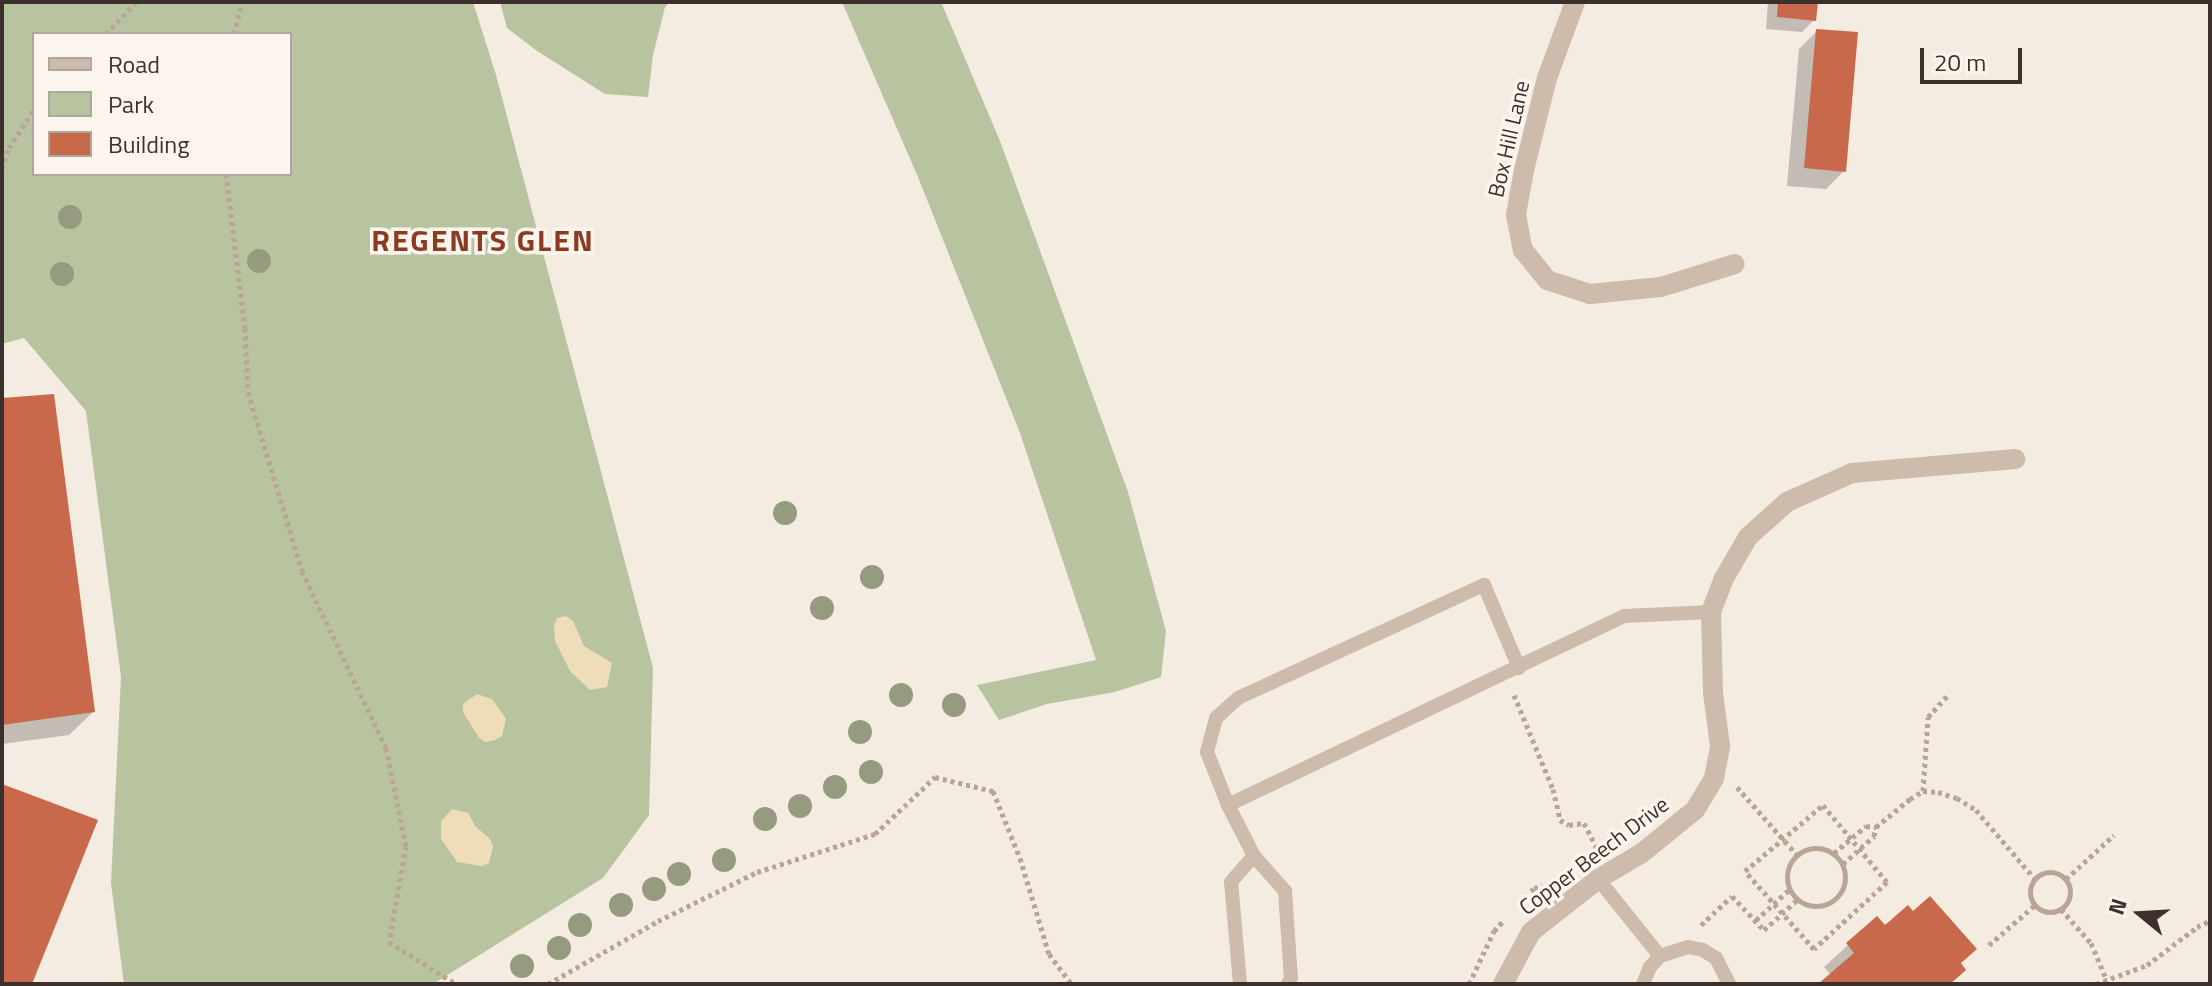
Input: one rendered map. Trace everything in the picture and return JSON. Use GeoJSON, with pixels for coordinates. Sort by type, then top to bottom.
{"type":"FeatureCollection","features":[{"type":"Feature","properties":{"kind":"street","name":"Box Hill Lane"},"geometry":{"type":"LineString","coordinates":[[1575,2],[1547,78],[1524,170],[1516,215],[1523,250],[1547,280],[1590,294],[1661,287],[1735,264]]}},
{"type":"Feature","properties":{"kind":"street","name":"Copper Beech Drive"},"geometry":{"type":"LineString","coordinates":[[1503,984],[1531,932],[1604,876],[1642,853],[1695,810],[1714,778],[1720,746],[1713,693],[1711,612],[1723,580],[1748,537],[1787,502],[1852,473],[2015,459]]}},
{"type":"Feature","properties":{"kind":"lane"},"geometry":{"type":"LineString","coordinates":[[1288,984],[1291,978],[1285,891],[1254,856],[1228,805],[1207,752],[1216,718],[1238,698],[1484,585],[1512,671]]}},
{"type":"Feature","properties":{"kind":"lane"},"geometry":{"type":"LineString","coordinates":[[1228,805],[1624,616],[1711,612]]}},
{"type":"Feature","properties":{"kind":"lane"},"geometry":{"type":"LineString","coordinates":[[1240,984],[1231,882],[1254,856]]}},
{"type":"Feature","properties":{"kind":"lane"},"geometry":{"type":"LineString","coordinates":[[1604,876],[1660,956]]}},
{"type":"Feature","properties":{"kind":"lane"},"geometry":{"type":"LineString","coordinates":[[1643,984],[1650,967],[1660,956],[1688,947],[1703,950],[1716,958],[1729,984]]}},
{"type":"Feature","properties":{"kind":"path"},"geometry":{"type":"LineString","coordinates":[[108,32],[136,2]]}},
{"type":"Feature","properties":{"kind":"path"},"geometry":{"type":"LineString","coordinates":[[234,32],[242,2]]}},
{"type":"Feature","properties":{"kind":"path"},"geometry":{"type":"LineString","coordinates":[[2,169],[9,148],[32,112]]}},
{"type":"Feature","properties":{"kind":"path"},"geometry":{"type":"LineString","coordinates":[[226,176],[245,328],[248,392],[302,571],[386,748],[406,846],[389,942],[456,984]]}},
{"type":"Feature","properties":{"kind":"path"},"geometry":{"type":"LineString","coordinates":[[1512,671],[1553,789],[1560,820],[1569,825],[1584,823],[1604,876]]}},
{"type":"Feature","properties":{"kind":"path"},"geometry":{"type":"LineString","coordinates":[[1843,864],[1874,836],[1876,827],[1923,791],[1928,717],[1948,695]]}},
{"type":"Feature","properties":{"kind":"path"},"geometry":{"type":"LineString","coordinates":[[548,984],[658,921],[757,872],[875,834],[935,777],[993,791],[1020,858],[1049,954],[1072,984]]}},
{"type":"Feature","properties":{"kind":"path"},"geometry":{"type":"LineString","coordinates":[[1714,778],[1742,789],[1797,855]]}},
{"type":"Feature","properties":{"kind":"path"},"geometry":{"type":"LineString","coordinates":[[1923,791],[1957,798],[1976,810],[2035,879]]}},
{"type":"Feature","properties":{"kind":"path"},"geometry":{"type":"LineString","coordinates":[[1823,805],[1887,882],[1814,949],[1745,871],[1783,838],[1823,805]]}},
{"type":"Feature","properties":{"kind":"path"},"geometry":{"type":"LineString","coordinates":[[1834,853],[1866,826],[1876,827]]}},
{"type":"Feature","properties":{"kind":"path"},"geometry":{"type":"LineString","coordinates":[[2066,879],[2114,835]]}},
{"type":"Feature","properties":{"kind":"path"},"geometry":{"type":"LineString","coordinates":[[1818,848],[1834,853],[1843,864],[1845,879],[1835,899],[1814,907],[1797,900],[1789,890],[1787,875],[1797,855],[1818,848]]}},
{"type":"Feature","properties":{"kind":"path"},"geometry":{"type":"LineString","coordinates":[[2034,906],[2029,888],[2035,879],[2049,871],[2066,879]]}},
{"type":"Feature","properties":{"kind":"path"},"geometry":{"type":"LineString","coordinates":[[2034,906],[2051,913],[2061,909],[2070,896],[2066,879]]}},
{"type":"Feature","properties":{"kind":"path"},"geometry":{"type":"LineString","coordinates":[[1756,920],[1789,890]]}},
{"type":"Feature","properties":{"kind":"path"},"geometry":{"type":"LineString","coordinates":[[1688,947],[1704,920],[1732,896],[1764,930],[1797,900]]}},
{"type":"Feature","properties":{"kind":"path"},"geometry":{"type":"LineString","coordinates":[[1989,945],[2034,906]]}},
{"type":"Feature","properties":{"kind":"path"},"geometry":{"type":"LineString","coordinates":[[2061,909],[2091,943],[2106,979]]}},
{"type":"Feature","properties":{"kind":"path"},"geometry":{"type":"LineString","coordinates":[[2096,984],[2147,965],[2197,927],[2210,921]]}},
{"type":"Feature","properties":{"kind":"green space"},"geometry":{"type":"Polygon","coordinates":[[[2,2],[473,2],[496,75],[653,668],[649,815],[603,878],[433,984],[124,984],[111,883],[121,677],[86,411],[24,338],[2,344],[2,2]]]}},
{"type":"Feature","properties":{"kind":"green space"},"geometry":{"type":"Polygon","coordinates":[[[500,2],[670,2],[665,7],[653,55],[648,97],[605,94],[537,51],[507,28],[500,2]]]}},
{"type":"Feature","properties":{"kind":"green space"},"geometry":{"type":"Polygon","coordinates":[[[842,2],[941,2],[1000,141],[1128,492],[1166,631],[1161,677],[1115,692],[1047,704],[999,720],[977,685],[1096,660],[1020,433],[918,177],[842,2]]]}},
{"type":"Feature","properties":{"kind":"sand"},"geometry":{"type":"Polygon","coordinates":[[[566,616],[573,621],[584,646],[612,663],[607,687],[590,690],[570,671],[555,641],[557,618],[566,616]]]}},
{"type":"Feature","properties":{"kind":"sand"},"geometry":{"type":"Polygon","coordinates":[[[477,694],[492,699],[506,719],[502,736],[495,740],[486,742],[479,738],[463,712],[463,704],[477,694]]]}},
{"type":"Feature","properties":{"kind":"sand"},"geometry":{"type":"Polygon","coordinates":[[[452,809],[468,813],[476,827],[489,838],[493,846],[489,863],[482,866],[457,862],[441,839],[441,821],[452,809]]]}},
{"type":"Feature","properties":{"kind":"building"},"geometry":{"type":"Polygon","coordinates":[[[1778,2],[1818,2],[1816,21],[1777,17],[1778,2]]]}},
{"type":"Feature","properties":{"kind":"building"},"geometry":{"type":"Polygon","coordinates":[[[1816,29],[1858,32],[1846,172],[1804,168],[1816,29]]]}},
{"type":"Feature","properties":{"kind":"building"},"geometry":{"type":"Polygon","coordinates":[[[54,394],[95,712],[2,725],[2,398],[54,394]]]}},
{"type":"Feature","properties":{"kind":"building"},"geometry":{"type":"Polygon","coordinates":[[[2,784],[98,820],[32,984],[2,984],[2,784]]]}},
{"type":"Feature","properties":{"kind":"building"},"geometry":{"type":"Polygon","coordinates":[[[1930,896],[1977,949],[1961,963],[1966,970],[1950,984],[1818,984],[1854,953],[1846,943],[1877,916],[1885,925],[1908,905],[1913,911],[1930,896]]]}},
{"type":"Feature","properties":{"kind":"district","name":"REGENTS GLEN"},"geometry":{"type":"Point","coordinates":[483,240]}}]}
